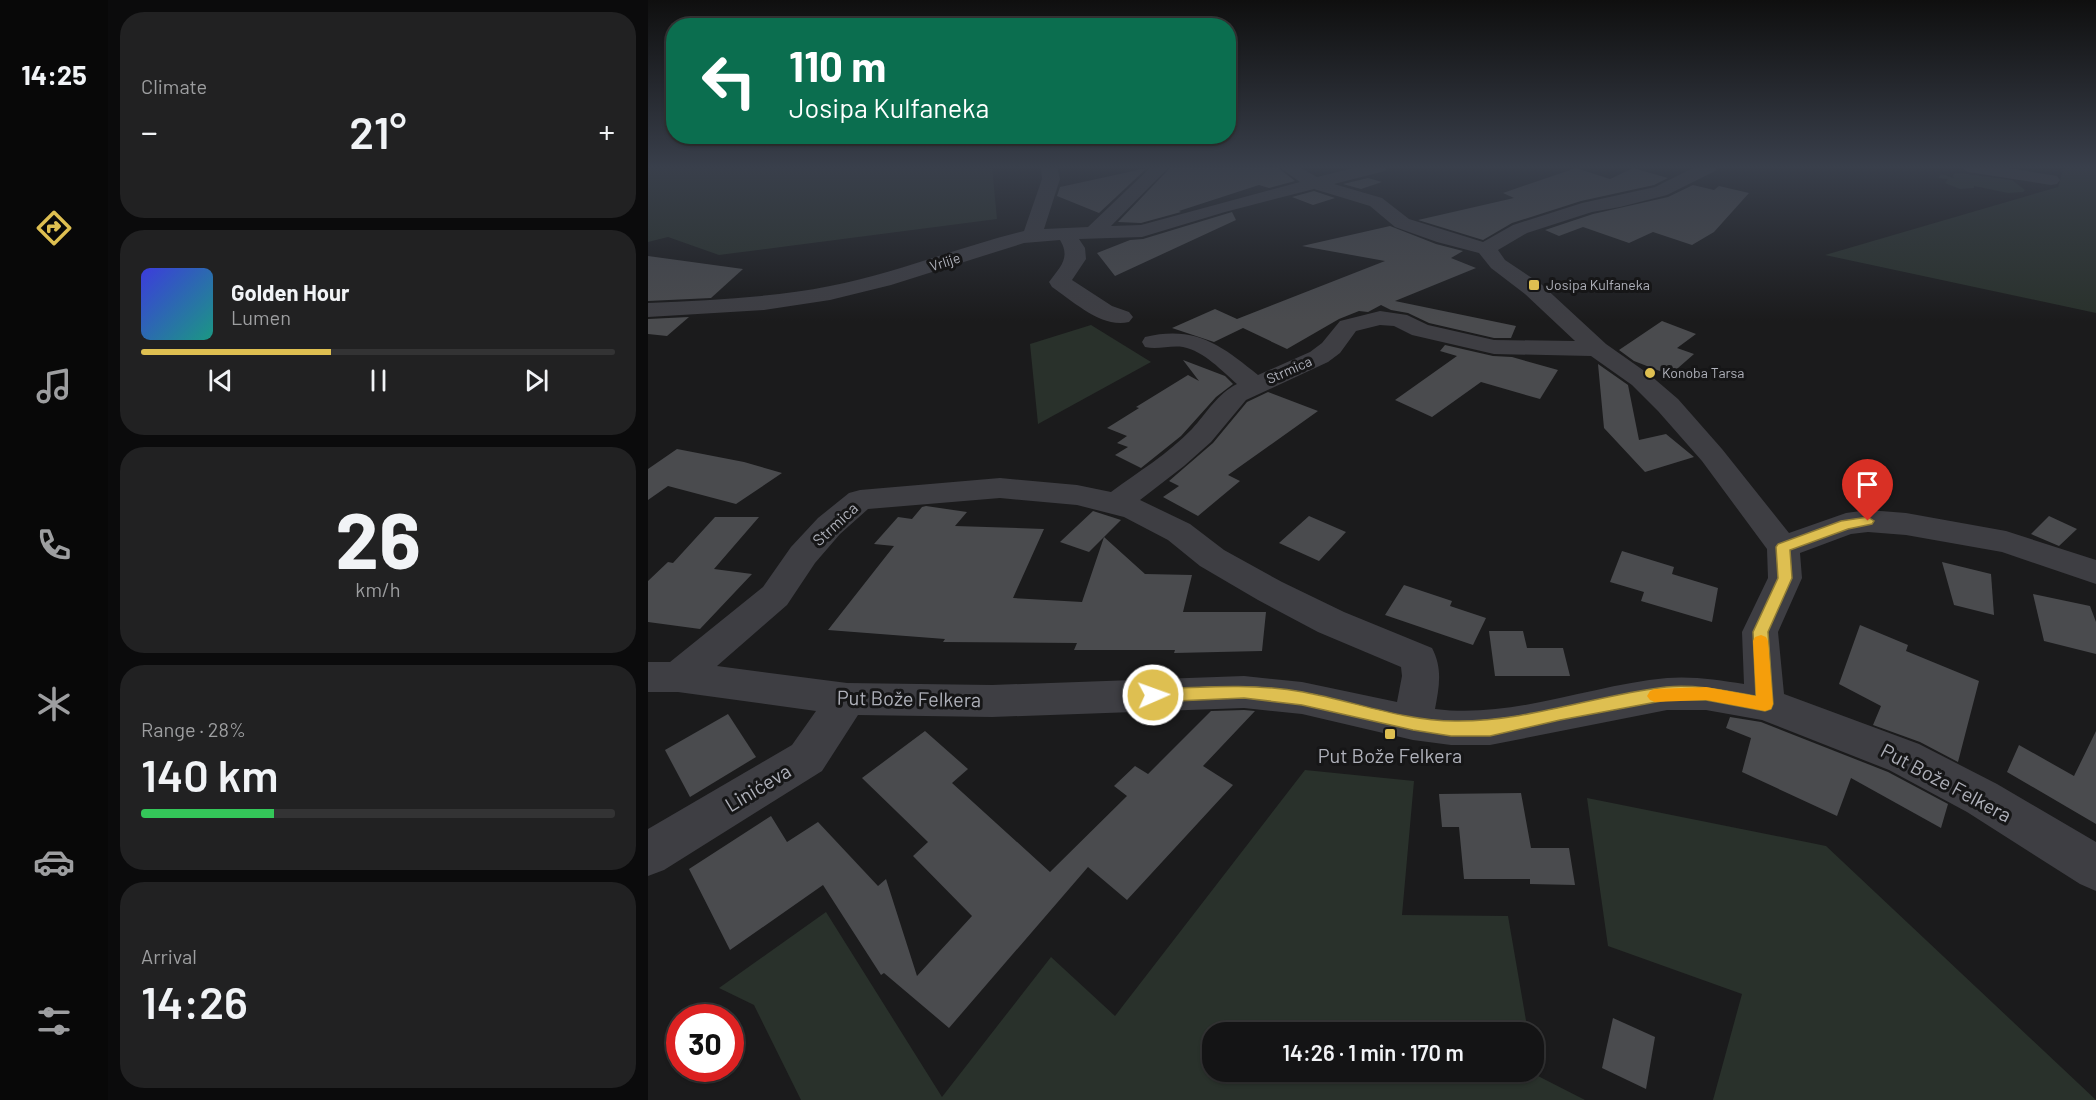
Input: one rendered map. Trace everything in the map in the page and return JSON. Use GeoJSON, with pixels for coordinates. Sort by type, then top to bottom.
{"type":"FeatureCollection","features":[{"type":"Feature","properties":{"kind":"street"},"geometry":{"type":"LineString","coordinates":[[1033,235],[1038,218]]}},
{"type":"Feature","properties":{"kind":"street"},"geometry":{"type":"LineString","coordinates":[[1094,233],[1109,218]]}},
{"type":"Feature","properties":{"kind":"street","name":"Vrlije"},"geometry":{"type":"LineString","coordinates":[[648,310],[757,304],[803,298],[885,280],[1033,235],[1142,231],[1187,218]]}},
{"type":"Feature","properties":{"kind":"street"},"geometry":{"type":"LineString","coordinates":[[1395,218],[1402,224],[1486,249],[1498,264],[1533,290],[1597,349],[1641,380],[1668,405],[1712,455],[1783,547],[1785,578],[1760,632],[1765,704]]}},
{"type":"Feature","properties":{"kind":"street"},"geometry":{"type":"LineString","coordinates":[[1486,249],[1520,229],[1553,218]]}},
{"type":"Feature","properties":{"kind":"street"},"geometry":{"type":"LineString","coordinates":[[1066,234],[1075,248],[1076,259],[1060,282],[1104,311],[1121,317]]}},
{"type":"Feature","properties":{"kind":"street","name":"Strmica"},"geometry":{"type":"LineString","coordinates":[[1116,503],[1174,460],[1201,436],[1236,394],[1319,357],[1331,348],[1348,326],[1380,318],[1399,320],[1420,330],[1494,347],[1597,349]]}},
{"type":"Feature","properties":{"kind":"street"},"geometry":{"type":"LineString","coordinates":[[1154,342],[1187,340],[1217,354],[1254,385]]}},
{"type":"Feature","properties":{"kind":"street","name":"Strmica"},"geometry":{"type":"LineString","coordinates":[[663,677],[775,596],[803,555],[829,526],[860,500],[1000,488],[1077,495],[1116,503],[1179,532],[1212,558],[1270,591],[1331,622],[1419,659],[1421,676],[1413,723]]}},
{"type":"Feature","properties":{"kind":"street"},"geometry":{"type":"LineString","coordinates":[[1783,547],[1846,524],[1868,521],[2006,542],[2096,572]]}},
{"type":"Feature","properties":{"kind":"street","name":"Put Bože Felkera"},"geometry":{"type":"LineString","coordinates":[[663,677],[847,699],[992,701],[1244,692],[1302,698],[1413,723],[1451,728],[1490,728],[1667,694],[1706,694],[1765,704],[1904,757],[1982,798],[2096,868]]}},
{"type":"Feature","properties":{"kind":"street","name":"Linićeva"},"geometry":{"type":"LineString","coordinates":[[648,854],[807,758],[847,699]]}},
{"type":"Feature","properties":{"kind":"shaded area"},"geometry":{"type":"Polygon","coordinates":[[[648,218],[997,219],[719,255],[668,237],[648,242],[648,218]]]}},
{"type":"Feature","properties":{"kind":"shaded area"},"geometry":{"type":"Polygon","coordinates":[[[1951,218],[2096,218],[2096,313],[1825,255],[1951,218]]]}},
{"type":"Feature","properties":{"kind":"shaded area"},"geometry":{"type":"Polygon","coordinates":[[[1091,325],[1151,362],[1038,424],[1030,344],[1091,325]]]}},
{"type":"Feature","properties":{"kind":"shaded area"},"geometry":{"type":"Polygon","coordinates":[[[1305,770],[1414,781],[1402,915],[1508,916],[1526,1022],[1202,1022],[1202,1082],[1544,1082],[1544,1079],[1585,1100],[801,1100],[754,1005],[719,988],[826,912],[942,1097],[1051,957],[1115,1016],[1305,770]]]}},
{"type":"Feature","properties":{"kind":"shaded area"},"geometry":{"type":"Polygon","coordinates":[[[1587,798],[1826,846],[2096,1100],[1713,1100],[1742,994],[1608,946],[1587,798]]]}},
{"type":"Feature","properties":{"kind":"building"},"geometry":{"type":"Polygon","coordinates":[[[1122,218],[1158,218],[1141,223],[1118,222],[1122,218]]]}},
{"type":"Feature","properties":{"kind":"building"},"geometry":{"type":"Polygon","coordinates":[[[1211,218],[1236,220],[1115,276],[1097,253],[1130,240],[1143,239],[1211,218]]]}},
{"type":"Feature","properties":{"kind":"building"},"geometry":{"type":"Polygon","coordinates":[[[1527,218],[1512,223],[1483,240],[1418,220],[1527,218]]]}},
{"type":"Feature","properties":{"kind":"building"},"geometry":{"type":"Polygon","coordinates":[[[1580,218],[1726,218],[1714,232],[1692,245],[1653,232],[1629,243],[1583,227],[1559,236],[1545,230],[1580,218]]]}},
{"type":"Feature","properties":{"kind":"building"},"geometry":{"type":"Polygon","coordinates":[[[1390,226],[1436,244],[1463,251],[1451,258],[1476,268],[1395,301],[1516,326],[1511,338],[1494,338],[1429,323],[1408,313],[1391,310],[1381,305],[1368,312],[1359,311],[1339,319],[1287,349],[1243,328],[1214,342],[1172,328],[1215,309],[1237,319],[1385,261],[1302,246],[1390,226]]]}},
{"type":"Feature","properties":{"kind":"building"},"geometry":{"type":"Polygon","coordinates":[[[648,256],[743,269],[711,298],[648,301],[648,256]]]}},
{"type":"Feature","properties":{"kind":"building"},"geometry":{"type":"Polygon","coordinates":[[[689,317],[667,336],[648,334],[648,319],[689,317]]]}},
{"type":"Feature","properties":{"kind":"building"},"geometry":{"type":"Polygon","coordinates":[[[1662,321],[1696,334],[1677,348],[1694,354],[1670,375],[1634,361],[1619,350],[1662,321]]]}},
{"type":"Feature","properties":{"kind":"building"},"geometry":{"type":"Polygon","coordinates":[[[1445,345],[1493,356],[1512,357],[1558,370],[1540,399],[1481,382],[1432,417],[1395,400],[1457,356],[1440,351],[1445,345]]]}},
{"type":"Feature","properties":{"kind":"building"},"geometry":{"type":"Polygon","coordinates":[[[1183,360],[1225,376],[1233,384],[1216,397],[1181,436],[1141,468],[1115,455],[1128,447],[1117,443],[1127,436],[1107,428],[1188,375],[1199,381],[1183,360]]]}},
{"type":"Feature","properties":{"kind":"building"},"geometry":{"type":"Polygon","coordinates":[[[1598,364],[1628,385],[1639,440],[1666,434],[1694,457],[1645,472],[1604,428],[1598,364]]]}},
{"type":"Feature","properties":{"kind":"building"},"geometry":{"type":"Polygon","coordinates":[[[1268,392],[1318,411],[1228,475],[1240,481],[1198,516],[1163,497],[1179,486],[1169,481],[1213,443],[1247,402],[1268,392]]]}},
{"type":"Feature","properties":{"kind":"building"},"geometry":{"type":"Polygon","coordinates":[[[677,449],[744,462],[782,473],[736,504],[668,486],[648,500],[648,469],[677,449]]]}},
{"type":"Feature","properties":{"kind":"building"},"geometry":{"type":"Polygon","coordinates":[[[922,507],[967,512],[955,526],[1044,529],[1013,598],[1082,602],[1104,537],[1145,574],[1192,575],[1183,612],[1266,612],[1262,651],[1174,653],[1175,650],[1074,650],[1077,643],[943,642],[945,639],[828,630],[894,546],[874,544],[898,517],[912,519],[922,507]]]}},
{"type":"Feature","properties":{"kind":"building"},"geometry":{"type":"Polygon","coordinates":[[[1093,511],[1121,520],[1089,552],[1060,542],[1093,511]]]}},
{"type":"Feature","properties":{"kind":"building"},"geometry":{"type":"Polygon","coordinates":[[[1309,516],[1346,532],[1319,561],[1279,543],[1309,516]]]}},
{"type":"Feature","properties":{"kind":"building"},"geometry":{"type":"Polygon","coordinates":[[[2049,516],[2077,529],[2059,546],[2031,534],[2049,516]]]}},
{"type":"Feature","properties":{"kind":"building"},"geometry":{"type":"Polygon","coordinates":[[[715,517],[759,517],[714,569],[752,574],[700,629],[648,622],[648,581],[668,562],[673,563],[715,517]]]}},
{"type":"Feature","properties":{"kind":"building"},"geometry":{"type":"Polygon","coordinates":[[[1622,551],[1674,567],[1672,574],[1718,588],[1712,622],[1641,601],[1644,592],[1610,582],[1622,551]]]}},
{"type":"Feature","properties":{"kind":"building"},"geometry":{"type":"Polygon","coordinates":[[[1942,562],[1991,574],[1994,615],[1954,605],[1942,562]]]}},
{"type":"Feature","properties":{"kind":"building"},"geometry":{"type":"Polygon","coordinates":[[[1404,585],[1452,601],[1450,606],[1486,618],[1473,645],[1385,615],[1404,585]]]}},
{"type":"Feature","properties":{"kind":"building"},"geometry":{"type":"Polygon","coordinates":[[[2033,594],[2090,606],[2096,622],[2096,654],[2044,641],[2033,594]]]}},
{"type":"Feature","properties":{"kind":"building"},"geometry":{"type":"Polygon","coordinates":[[[1860,625],[1908,645],[1906,651],[1979,681],[1958,762],[1920,742],[1873,725],[1881,706],[1839,684],[1860,625]]]}},
{"type":"Feature","properties":{"kind":"building"},"geometry":{"type":"Polygon","coordinates":[[[1489,631],[1523,631],[1527,648],[1563,648],[1570,676],[1495,676],[1489,631]]]}},
{"type":"Feature","properties":{"kind":"building"},"geometry":{"type":"Polygon","coordinates":[[[1211,711],[1255,711],[1203,766],[1233,785],[1127,900],[1088,867],[949,1028],[884,973],[881,975],[823,885],[730,950],[689,869],[771,816],[787,842],[818,822],[878,886],[886,879],[917,976],[972,916],[913,856],[928,842],[862,778],[925,731],[968,769],[952,783],[1050,872],[1127,796],[1114,786],[1135,766],[1148,774],[1211,711]]]}},
{"type":"Feature","properties":{"kind":"building"},"geometry":{"type":"Polygon","coordinates":[[[728,714],[756,757],[690,797],[665,750],[728,714]]]}},
{"type":"Feature","properties":{"kind":"building"},"geometry":{"type":"Polygon","coordinates":[[[1730,717],[1761,722],[1888,772],[1948,804],[1941,828],[1851,778],[1837,816],[1742,772],[1751,738],[1726,728],[1730,717]]]}},
{"type":"Feature","properties":{"kind":"building"},"geometry":{"type":"Polygon","coordinates":[[[2096,731],[2096,824],[2007,772],[2019,745],[2074,776],[2096,731]]]}},
{"type":"Feature","properties":{"kind":"building"},"geometry":{"type":"Polygon","coordinates":[[[1521,793],[1531,848],[1569,848],[1575,885],[1530,884],[1530,879],[1464,879],[1459,827],[1442,827],[1439,794],[1521,793]]]}},
{"type":"Feature","properties":{"kind":"building"},"geometry":{"type":"Polygon","coordinates":[[[1613,1018],[1655,1037],[1646,1089],[1602,1068],[1613,1018]]]}},
{"type":"Feature","properties":{"kind":"slow traffic"},"geometry":{"type":"LineString","coordinates":[[1655,696],[1706,694],[1765,704],[1761,641]]}},
{"type":"Feature","properties":{"kind":"place","name":"Josipa Kulfaneka"},"geometry":{"type":"Point","coordinates":[1534,285]}},
{"type":"Feature","properties":{"kind":"place","name":"Konoba Tarsa"},"geometry":{"type":"Point","coordinates":[1650,373]}},
{"type":"Feature","properties":{"kind":"place","name":"Put Bože Felkera"},"geometry":{"type":"Point","coordinates":[1390,734]}},
{"type":"Feature","properties":{"kind":"route"},"geometry":{"type":"LineString","coordinates":[[1153,695],[1244,692],[1302,698],[1413,723],[1451,728],[1490,728],[1667,694],[1706,694],[1765,704],[1760,632],[1785,578],[1783,547],[1846,524],[1868,521]]}}]}
